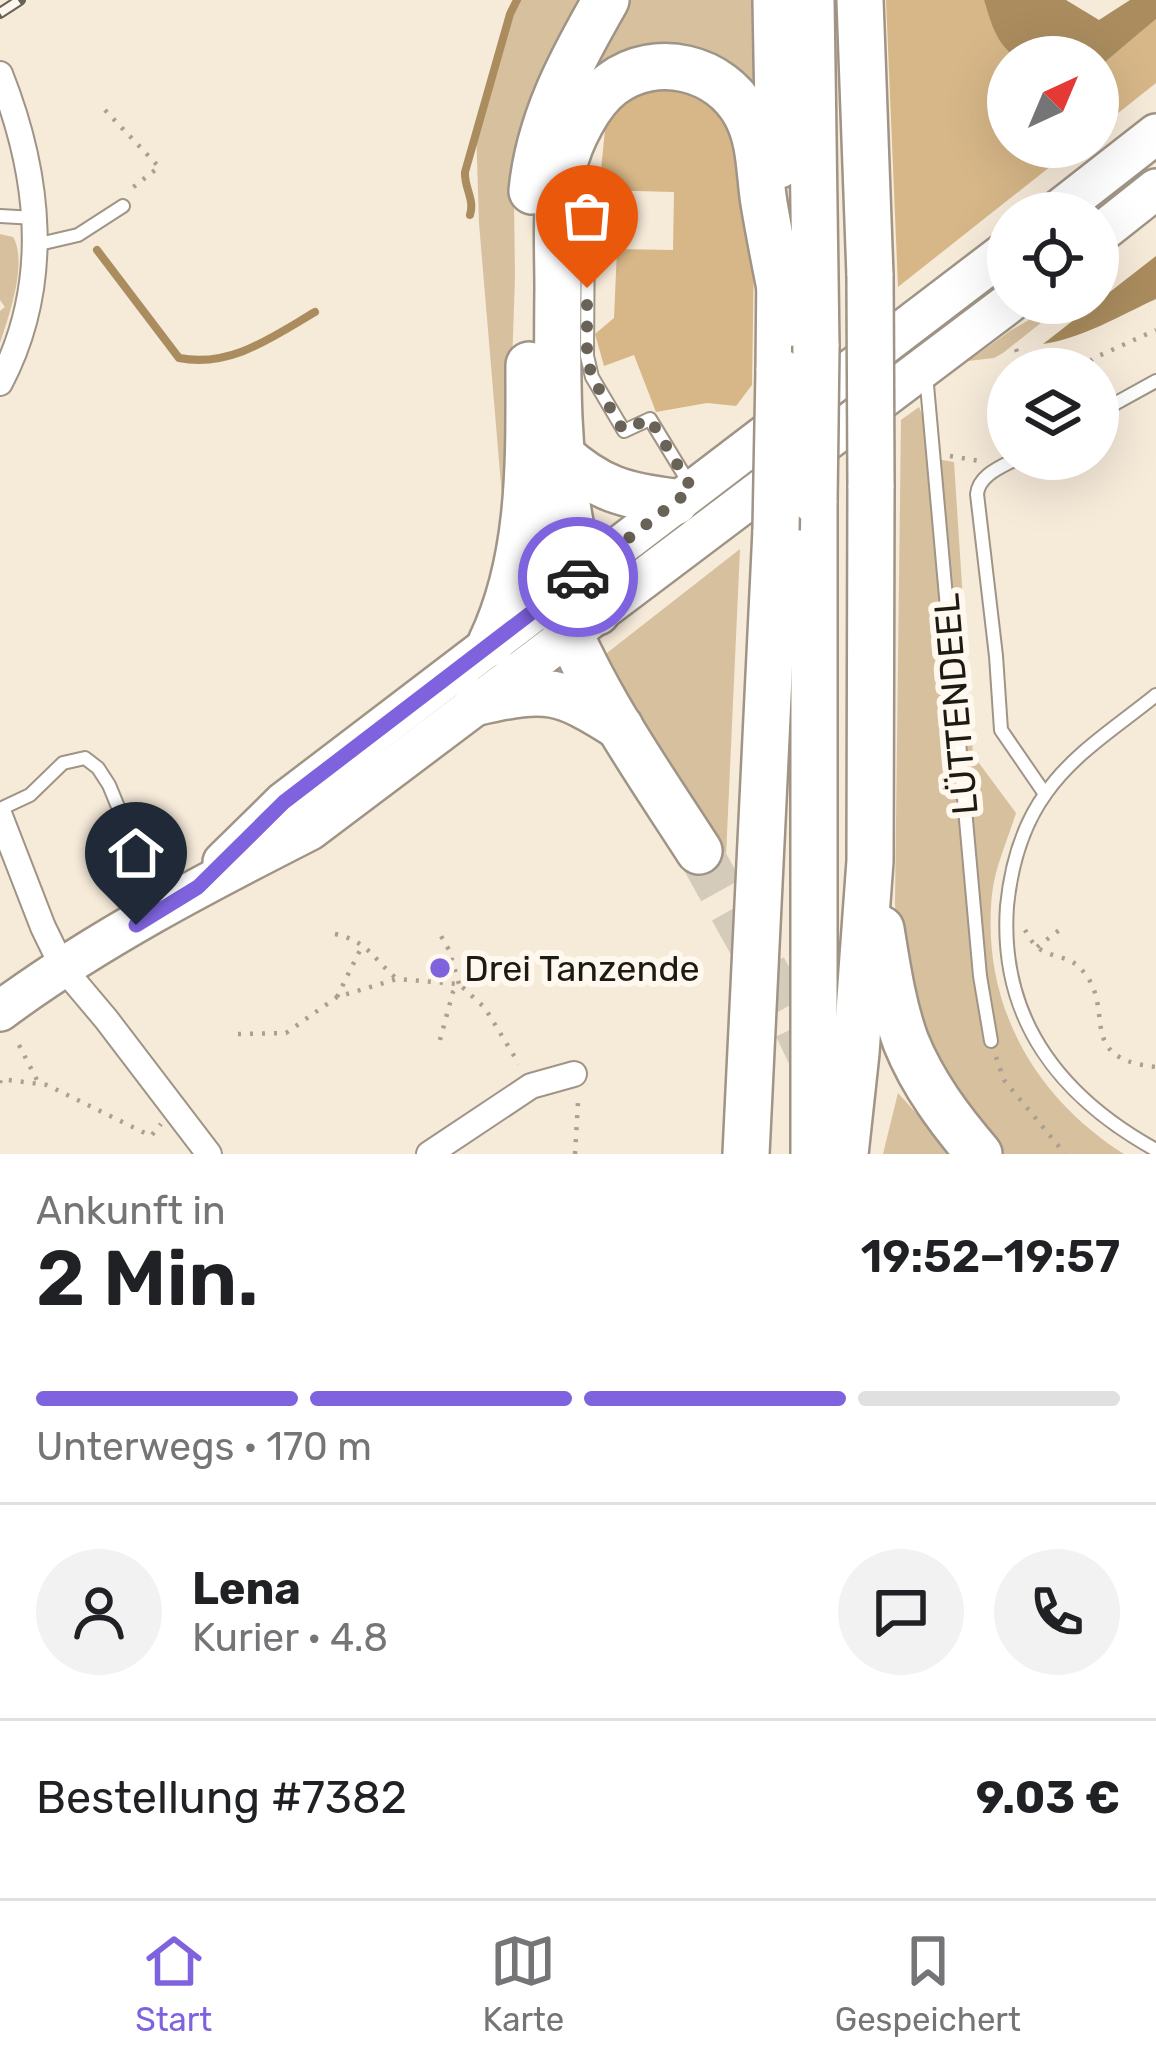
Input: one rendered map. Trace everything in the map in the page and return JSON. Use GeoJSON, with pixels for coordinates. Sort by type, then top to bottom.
{"type":"FeatureCollection","features":[{"type":"Feature","properties":{"kind":"highway"},"geometry":{"type":"LineString","coordinates":[[606,0],[559,86],[534,172],[529,221],[545,467],[576,603],[620,727],[699,851]]}},
{"type":"Feature","properties":{"kind":"highway"},"geometry":{"type":"LineString","coordinates":[[746,1154],[776,530],[781,293],[776,0]]}},
{"type":"Feature","properties":{"kind":"highway"},"geometry":{"type":"LineString","coordinates":[[811,0],[816,346],[814,1154]]}},
{"type":"Feature","properties":{"kind":"highway"},"geometry":{"type":"LineString","coordinates":[[845,1154],[870,861],[870,276],[860,0]]}},
{"type":"Feature","properties":{"kind":"highway"},"geometry":{"type":"LineString","coordinates":[[491,643],[511,598],[545,467],[557,348],[562,169],[575,135],[609,86],[632,72],[678,67],[700,72],[732,93],[759,149],[781,293]]}},
{"type":"Feature","properties":{"kind":"highway"},"geometry":{"type":"LineString","coordinates":[[545,467],[579,471],[604,487],[684,496]]}},
{"type":"Feature","properties":{"kind":"highway"},"geometry":{"type":"LineString","coordinates":[[478,702],[544,692],[569,698],[620,727]]}},
{"type":"Feature","properties":{"kind":"highway"},"geometry":{"type":"LineString","coordinates":[[870,861],[905,1039],[926,1084],[979,1154]]}},
{"type":"Feature","properties":{"kind":"main road"},"geometry":{"type":"LineString","coordinates":[[1082,192],[1156,134]]}},
{"type":"Feature","properties":{"kind":"main road"},"geometry":{"type":"LineString","coordinates":[[1119,218],[1156,189]]}},
{"type":"Feature","properties":{"kind":"main road"},"geometry":{"type":"LineString","coordinates":[[9,1028],[63,968],[198,887],[310,830],[364,792],[478,702],[684,496],[987,266]]}},
{"type":"Feature","properties":{"kind":"main road"},"geometry":{"type":"LineString","coordinates":[[198,887],[284,802],[491,643],[576,603],[987,320]]}},
{"type":"Feature","properties":{"kind":"street"},"geometry":{"type":"LineString","coordinates":[[0,74],[30,177],[35,244],[25,329],[0,383]]}},
{"type":"Feature","properties":{"kind":"street"},"geometry":{"type":"LineString","coordinates":[[0,812],[63,968],[209,1154]]}},
{"type":"Feature","properties":{"kind":"street"},"geometry":{"type":"LineString","coordinates":[[430,1154],[531,1086],[570,1075]]}},
{"type":"Feature","properties":{"kind":"lane"},"geometry":{"type":"LineString","coordinates":[[35,244],[78,235],[120,203]]}},
{"type":"Feature","properties":{"kind":"lane"},"geometry":{"type":"LineString","coordinates":[[0,216],[34,218]]}},
{"type":"Feature","properties":{"kind":"lane"},"geometry":{"type":"LineString","coordinates":[[613,218],[588,218],[587,356],[592,377],[623,430],[650,419],[684,496]]}},
{"type":"Feature","properties":{"kind":"lane","name":"LÜTTENDEEL"},"geometry":{"type":"LineString","coordinates":[[925,366],[980,976],[991,1041]]}},
{"type":"Feature","properties":{"kind":"lane"},"geometry":{"type":"LineString","coordinates":[[1119,401],[1156,381]]}},
{"type":"Feature","properties":{"kind":"lane"},"geometry":{"type":"LineString","coordinates":[[987,476],[977,494],[1001,730],[1045,794]]}},
{"type":"Feature","properties":{"kind":"lane"},"geometry":{"type":"LineString","coordinates":[[1156,695],[1068,766],[1045,794],[1023,834],[1006,927],[1010,975],[1036,1043],[1082,1100],[1111,1124],[1156,1150]]}},
{"type":"Feature","properties":{"kind":"lane"},"geometry":{"type":"LineString","coordinates":[[0,812],[29,795],[63,764],[85,758],[109,785],[161,910]]}},
{"type":"Feature","properties":{"kind":"path"},"geometry":{"type":"LineString","coordinates":[[105,110],[159,167],[120,203]]}},
{"type":"Feature","properties":{"kind":"path"},"geometry":{"type":"LineString","coordinates":[[1116,348],[1156,330]]}},
{"type":"Feature","properties":{"kind":"path"},"geometry":{"type":"LineString","coordinates":[[933,452],[980,461]]}},
{"type":"Feature","properties":{"kind":"path"},"geometry":{"type":"LineString","coordinates":[[1009,892],[1037,947],[1069,960],[1092,982],[1108,1048],[1126,1063],[1156,1067]]}},
{"type":"Feature","properties":{"kind":"path"},"geometry":{"type":"LineString","coordinates":[[1037,947],[1062,928]]}},
{"type":"Feature","properties":{"kind":"path"},"geometry":{"type":"LineString","coordinates":[[335,934],[363,944],[397,979]]}},
{"type":"Feature","properties":{"kind":"path"},"geometry":{"type":"LineString","coordinates":[[441,936],[459,984],[484,1008],[520,1065]]}},
{"type":"Feature","properties":{"kind":"path"},"geometry":{"type":"LineString","coordinates":[[337,997],[363,944]]}},
{"type":"Feature","properties":{"kind":"path"},"geometry":{"type":"LineString","coordinates":[[238,1034],[286,1033],[337,997],[397,979],[459,984]]}},
{"type":"Feature","properties":{"kind":"path"},"geometry":{"type":"LineString","coordinates":[[440,1040],[459,984]]}},
{"type":"Feature","properties":{"kind":"path"},"geometry":{"type":"LineString","coordinates":[[9,1028],[38,1084]]}},
{"type":"Feature","properties":{"kind":"path"},"geometry":{"type":"LineString","coordinates":[[991,1041],[1004,1080],[1066,1154]]}},
{"type":"Feature","properties":{"kind":"path"},"geometry":{"type":"LineString","coordinates":[[570,1075],[578,1103],[575,1154]]}},
{"type":"Feature","properties":{"kind":"path"},"geometry":{"type":"LineString","coordinates":[[0,1080],[47,1085],[151,1136],[176,1107]]}},
{"type":"Feature","properties":{"kind":"shaded area"},"geometry":{"type":"Polygon","coordinates":[[[517,0],[588,0],[514,202],[506,544],[479,223],[476,127],[499,44],[517,0]]]}},
{"type":"Feature","properties":{"kind":"shaded area"},"geometry":{"type":"Polygon","coordinates":[[[620,0],[756,0],[758,106],[568,98],[620,0]]]}},
{"type":"Feature","properties":{"kind":"shaded area"},"geometry":{"type":"Polygon","coordinates":[[[886,0],[984,0],[998,36],[987,36],[987,168],[1048,168],[1018,192],[987,192],[987,217],[898,287],[886,0]]]}},
{"type":"Feature","properties":{"kind":"shaded area"},"geometry":{"type":"Polygon","coordinates":[[[984,0],[1066,0],[1099,20],[1130,0],[1156,0],[1156,19],[1119,50],[1119,36],[998,36],[984,0]]]}},
{"type":"Feature","properties":{"kind":"shaded area"},"geometry":{"type":"Polygon","coordinates":[[[1156,19],[1156,83],[1119,112],[1119,50],[1156,19]]]}},
{"type":"Feature","properties":{"kind":"shaded area"},"geometry":{"type":"Polygon","coordinates":[[[670,82],[698,92],[728,118],[755,187],[752,385],[736,406],[707,403],[656,412],[634,355],[604,366],[595,334],[614,318],[617,249],[673,250],[674,192],[599,190],[607,110],[635,90],[670,82]]]}},
{"type":"Feature","properties":{"kind":"shaded area"},"geometry":{"type":"Polygon","coordinates":[[[0,234],[13,237],[19,260],[0,343],[0,311],[5,307],[0,300],[0,234]]]}},
{"type":"Feature","properties":{"kind":"shaded area"},"geometry":{"type":"Polygon","coordinates":[[[1156,256],[1156,299],[1119,316],[1119,285],[1156,256]]]}},
{"type":"Feature","properties":{"kind":"shaded area"},"geometry":{"type":"Polygon","coordinates":[[[1022,324],[1040,324],[1009,348],[987,348],[987,359],[968,361],[1022,324]]]}},
{"type":"Feature","properties":{"kind":"shaded area"},"geometry":{"type":"Polygon","coordinates":[[[1069,324],[1103,324],[1086,332],[1043,344],[1069,324]]]}},
{"type":"Feature","properties":{"kind":"shaded area"},"geometry":{"type":"Polygon","coordinates":[[[919,407],[929,453],[954,462],[973,755],[1016,813],[992,894],[995,972],[1005,1009],[1039,1075],[1092,1131],[1124,1154],[992,1154],[944,1090],[898,963],[901,420],[919,407]]]}},
{"type":"Feature","properties":{"kind":"shaded area"},"geometry":{"type":"Polygon","coordinates":[[[740,549],[726,856],[598,660],[740,549]]]}},
{"type":"Feature","properties":{"kind":"shaded area"},"geometry":{"type":"Polygon","coordinates":[[[898,1093],[953,1154],[883,1154],[898,1093]]]}},
{"type":"Feature","properties":{"kind":"waterway"},"geometry":{"type":"LineString","coordinates":[[470,215],[465,172],[517,0]]}},
{"type":"Feature","properties":{"kind":"waterway"},"geometry":{"type":"LineString","coordinates":[[97,250],[179,358],[216,359],[234,354],[315,312]]}},
{"type":"Feature","properties":{"kind":"tunnel"},"geometry":{"type":"LineString","coordinates":[[699,851],[817,1070]]}},
{"type":"Feature","properties":{"kind":"railway"},"geometry":{"type":"LineString","coordinates":[[0,13],[20,0]]}},
{"type":"Feature","properties":{"kind":"way so far"},"geometry":{"type":"LineString","coordinates":[[578,577],[692,489],[650,419],[623,430],[592,377],[587,356],[587,288]]}},
{"type":"Feature","properties":{"kind":"place","name":"Drei Tanzende"},"geometry":{"type":"Point","coordinates":[440,968]}},
{"type":"Feature","properties":{"kind":"route"},"geometry":{"type":"LineString","coordinates":[[136,925],[198,887],[284,802],[578,577]]}}]}
